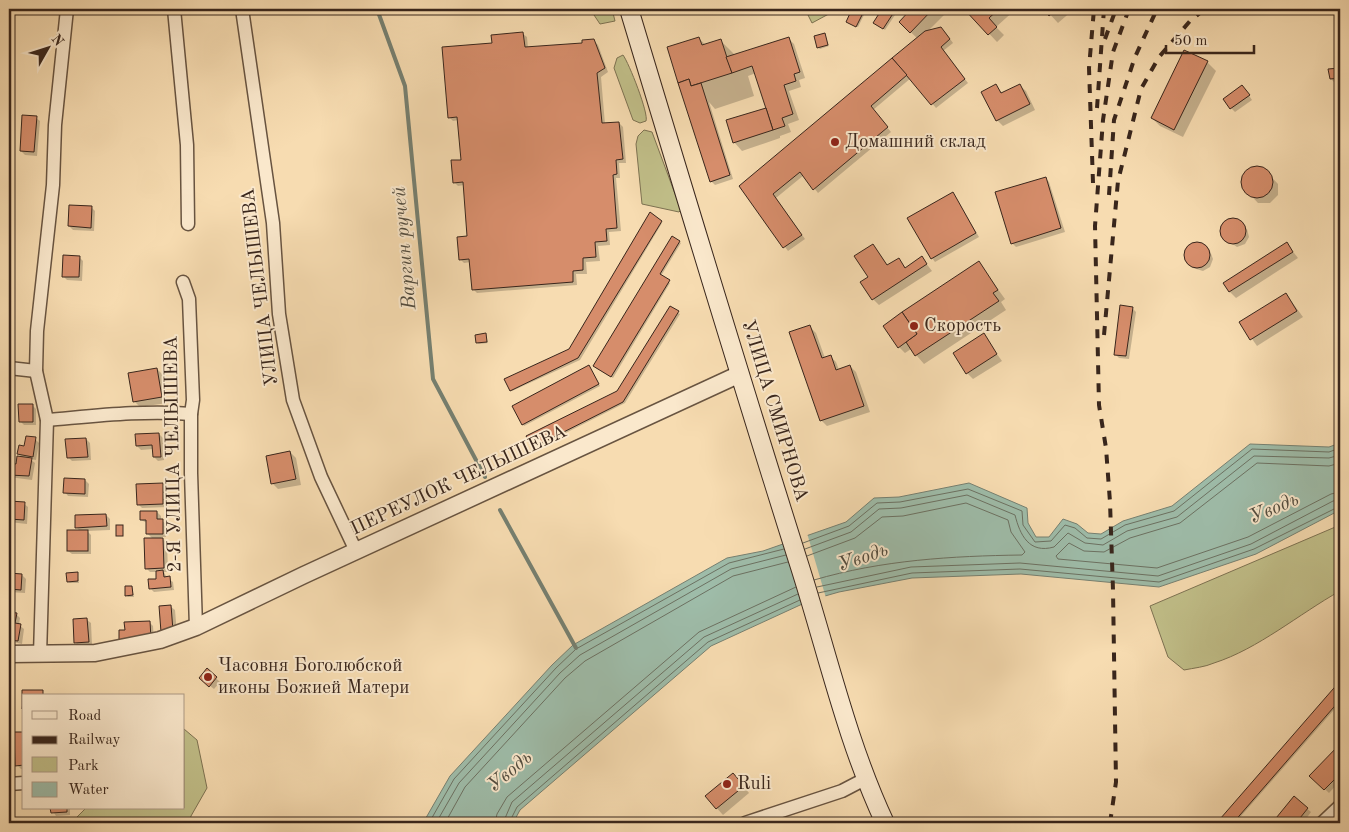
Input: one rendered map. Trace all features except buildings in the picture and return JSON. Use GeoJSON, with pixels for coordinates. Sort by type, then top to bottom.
{"type":"FeatureCollection","features":[{"type":"Feature","properties":{"kind":"main road","name":"УЛИЦА СМИРНОВА"},"geometry":{"type":"LineString","coordinates":[[629,9],[865,779],[885,823]]}},
{"type":"Feature","properties":{"kind":"street"},"geometry":{"type":"LineString","coordinates":[[40,654],[47,420],[36,370],[37,331],[53,185],[55,125],[67,9]]}},
{"type":"Feature","properties":{"kind":"street"},"geometry":{"type":"LineString","coordinates":[[174,9],[187,145],[188,224]]}},
{"type":"Feature","properties":{"kind":"street","name":"УЛИЦА ЧЕЛЫШЕВА"},"geometry":{"type":"LineString","coordinates":[[241,9],[273,223],[279,314],[293,400],[321,477],[356,550]]}},
{"type":"Feature","properties":{"kind":"street","name":"2-Я УЛИЦА ЧЕЛЫШЕВА"},"geometry":{"type":"LineString","coordinates":[[183,282],[189,299],[193,400],[191,414],[196,627]]}},
{"type":"Feature","properties":{"kind":"street"},"geometry":{"type":"LineString","coordinates":[[9,368],[36,370]]}},
{"type":"Feature","properties":{"kind":"street","name":"ПЕРЕУЛОК ЧЕЛЫШЕВА"},"geometry":{"type":"LineString","coordinates":[[9,654],[96,653],[160,640],[196,627],[356,550],[740,374]]}},
{"type":"Feature","properties":{"kind":"street"},"geometry":{"type":"LineString","coordinates":[[47,420],[119,413],[164,412],[191,414]]}},
{"type":"Feature","properties":{"kind":"street"},"geometry":{"type":"LineString","coordinates":[[745,823],[842,791],[865,779]]}},
{"type":"Feature","properties":{"kind":"street"},"geometry":{"type":"LineString","coordinates":[[9,784],[22,783]]}},
{"type":"Feature","properties":{"kind":"street"},"geometry":{"type":"LineString","coordinates":[[1322,823],[1340,806]]}},
{"type":"Feature","properties":{"kind":"green space"},"geometry":{"type":"Polygon","coordinates":[[[590,9],[612,9],[615,21],[600,24],[590,9]]]}},
{"type":"Feature","properties":{"kind":"green space"},"geometry":{"type":"Polygon","coordinates":[[[805,9],[838,9],[812,23],[805,9]]]}},
{"type":"Feature","properties":{"kind":"green space"},"geometry":{"type":"Polygon","coordinates":[[[623,55],[634,78],[645,109],[646,121],[640,123],[633,120],[614,68],[617,58],[623,55]]]}},
{"type":"Feature","properties":{"kind":"green space"},"geometry":{"type":"Polygon","coordinates":[[[644,130],[652,132],[681,210],[679,212],[642,204],[636,144],[638,136],[644,130]]]}},
{"type":"Feature","properties":{"kind":"green space"},"geometry":{"type":"Polygon","coordinates":[[[1340,525],[1340,591],[1262,640],[1230,657],[1207,666],[1184,670],[1168,657],[1150,606],[1340,525]]]}},
{"type":"Feature","properties":{"kind":"green space"},"geometry":{"type":"Polygon","coordinates":[[[185,730],[197,740],[207,788],[189,823],[71,823],[84,810],[185,810],[185,730]]]}},
{"type":"Feature","properties":{"kind":"water","name":"Уводь"},"geometry":{"type":"Polygon","coordinates":[[[1340,443],[1340,510],[1256,554],[1159,587],[1021,574],[912,578],[839,592],[811,600],[711,646],[520,810],[513,823],[423,823],[450,776],[552,665],[573,645],[727,558],[763,551],[846,522],[874,498],[899,497],[969,483],[1027,508],[1028,523],[1036,537],[1049,537],[1063,519],[1077,524],[1088,533],[1101,534],[1123,521],[1172,506],[1250,444],[1329,447],[1340,443]]]}},
{"type":"Feature","properties":{"kind":"pier"},"geometry":{"type":"Polygon","coordinates":[[[807,533],[826,598],[812,603],[783,542],[807,533]]]}},
{"type":"Feature","properties":{"kind":"waterway","name":"Варгин ручей"},"geometry":{"type":"LineString","coordinates":[[377,9],[405,86],[433,379],[485,477]]}},
{"type":"Feature","properties":{"kind":"waterway","name":"Варгин ручей"},"geometry":{"type":"LineString","coordinates":[[500,510],[576,648]]}},
{"type":"Feature","properties":{"kind":"railway"},"geometry":{"type":"LineString","coordinates":[[1093,183],[1089,68],[1094,9]]}},
{"type":"Feature","properties":{"kind":"railway"},"geometry":{"type":"LineString","coordinates":[[1097,108],[1104,9]]}},
{"type":"Feature","properties":{"kind":"railway"},"geometry":{"type":"LineString","coordinates":[[1105,39],[1116,9]]}},
{"type":"Feature","properties":{"kind":"railway"},"geometry":{"type":"LineString","coordinates":[[1110,823],[1116,782],[1113,590],[1106,448],[1099,405],[1095,226],[1103,120],[1113,52],[1129,9]]}},
{"type":"Feature","properties":{"kind":"railway"},"geometry":{"type":"LineString","coordinates":[[1109,195],[1114,120],[1135,57],[1157,9]]}},
{"type":"Feature","properties":{"kind":"railway"},"geometry":{"type":"LineString","coordinates":[[1104,335],[1118,181],[1141,89],[1159,57],[1190,21],[1205,9]]}},
{"type":"Feature","properties":{"kind":"place","name":"Домашний склад"},"geometry":{"type":"Point","coordinates":[835,142]}},
{"type":"Feature","properties":{"kind":"place","name":"Скорость"},"geometry":{"type":"Point","coordinates":[914,326]}},
{"type":"Feature","properties":{"kind":"place","name":"Часовня Боголюбской иконы Божией Матери"},"geometry":{"type":"Point","coordinates":[208,677]}},
{"type":"Feature","properties":{"kind":"place","name":"Ruli"},"geometry":{"type":"Point","coordinates":[727,784]}}]}
